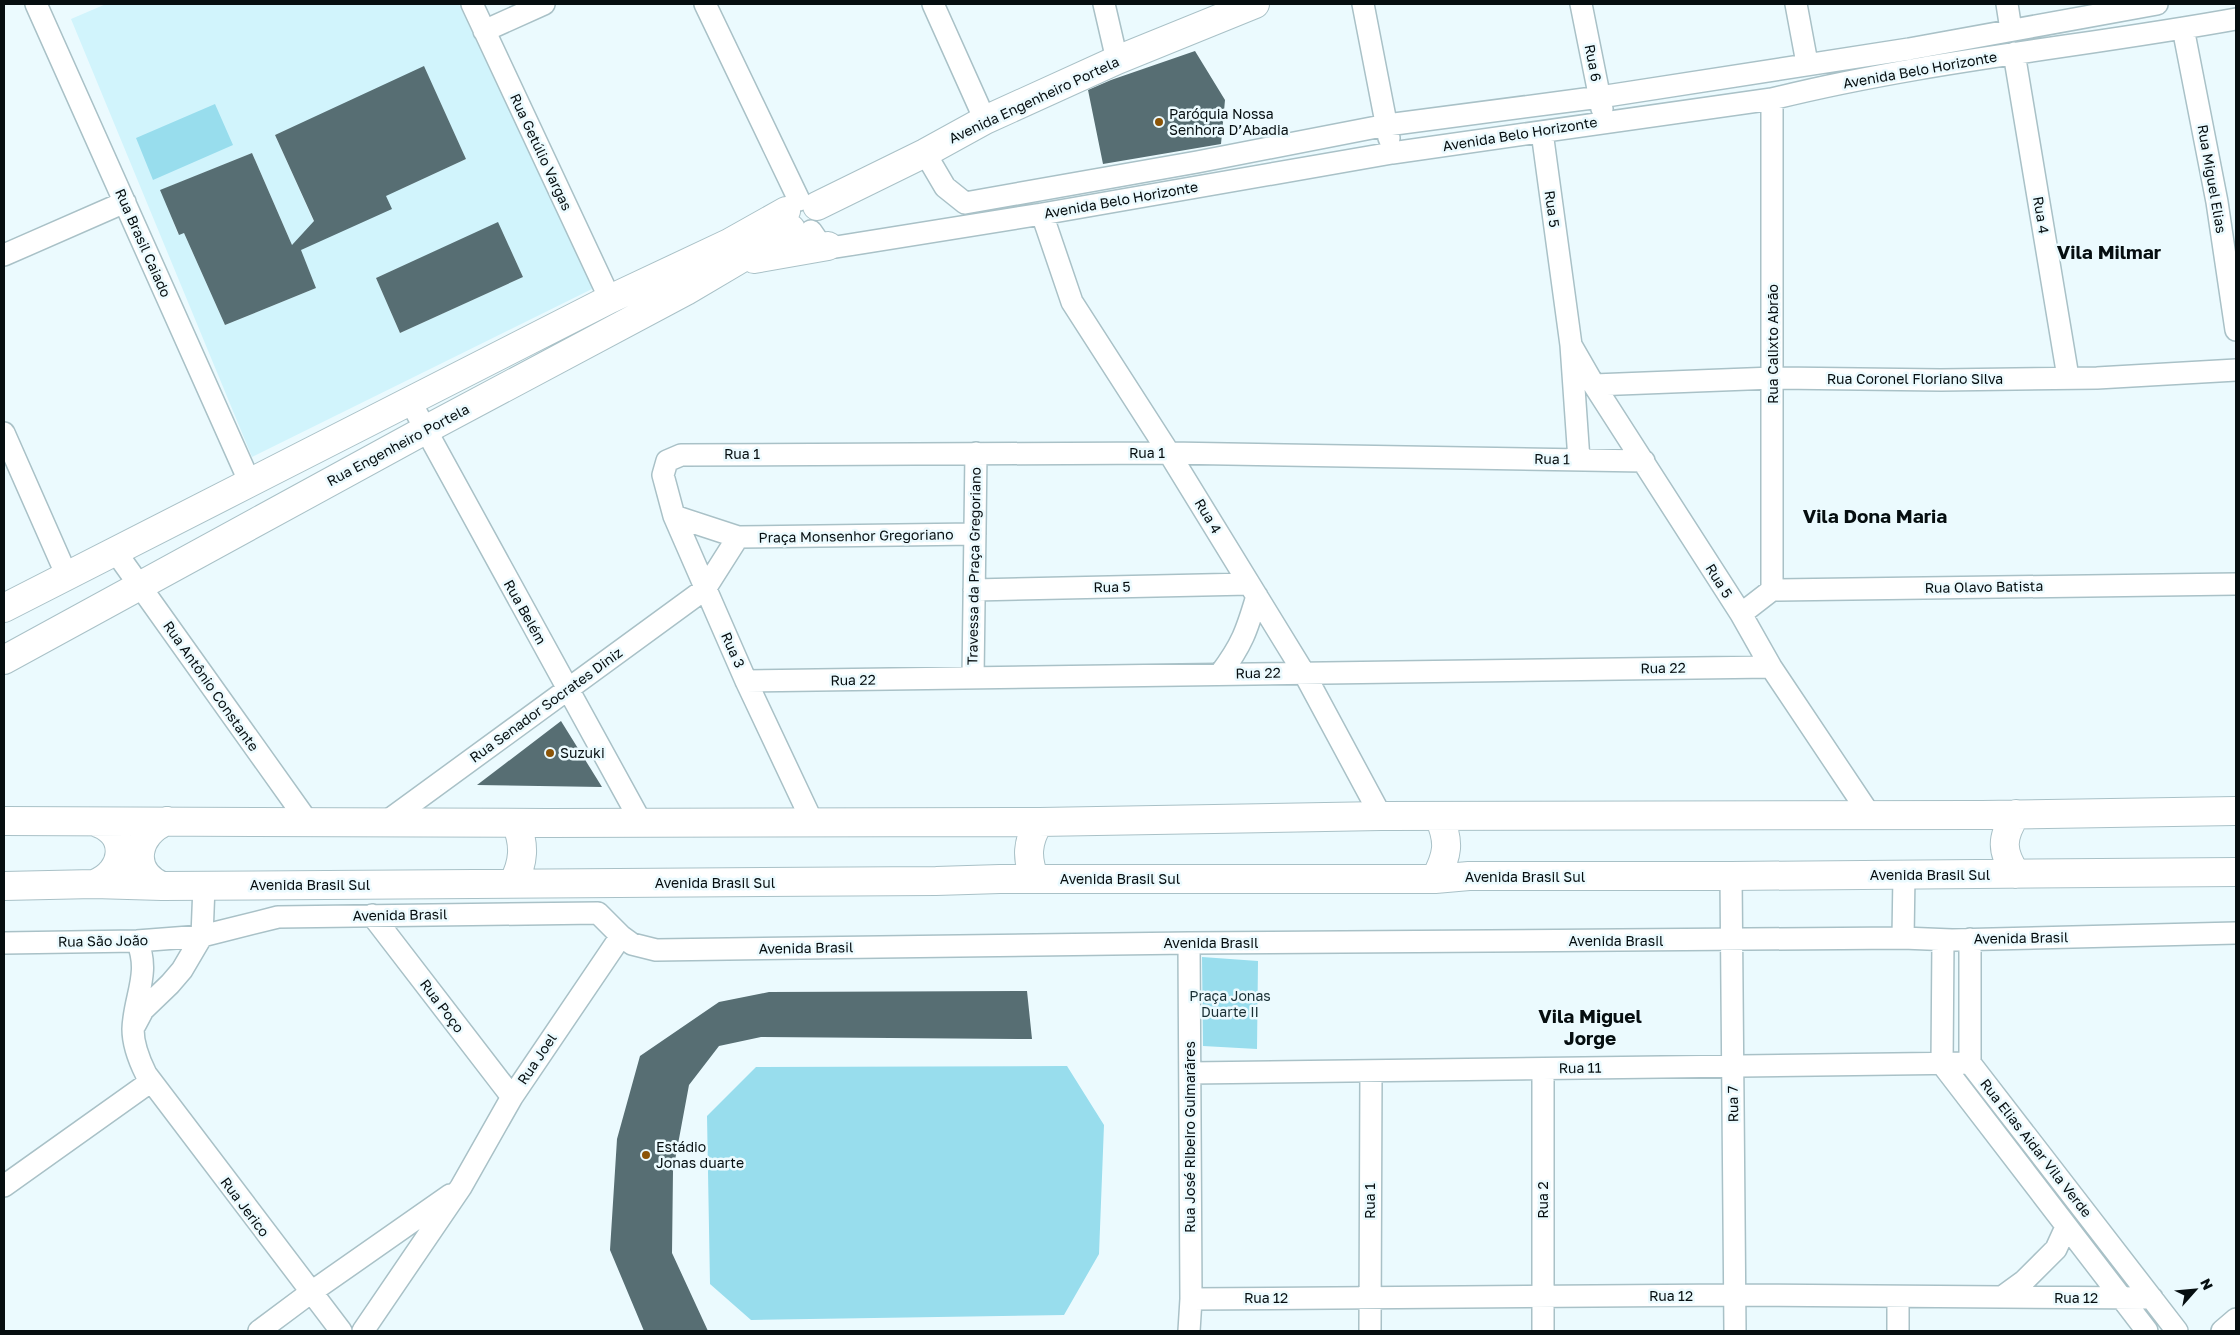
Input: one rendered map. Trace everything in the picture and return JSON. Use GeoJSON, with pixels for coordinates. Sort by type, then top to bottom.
{"type":"FeatureCollection","features":[{"type":"Feature","properties":{"kind":"main road","name":"Avenida Engenheiro Portela"},"geometry":{"type":"LineString","coordinates":[[805,220],[985,120],[1117,60],[1255,4]]}},
{"type":"Feature","properties":{"kind":"main road","name":"Rua Engenheiro Portela"},"geometry":{"type":"LineString","coordinates":[[4,660],[425,430],[738,262],[805,220]]}},
{"type":"Feature","properties":{"kind":"main road"},"geometry":{"type":"LineString","coordinates":[[738,262],[805,220]]}},
{"type":"Feature","properties":{"kind":"main road"},"geometry":{"type":"LineString","coordinates":[[4,608],[610,300],[729,243],[805,220]]}},
{"type":"Feature","properties":{"kind":"main road"},"geometry":{"type":"LineString","coordinates":[[4,822],[1039,822],[1381,816],[1982,815],[2236,811]]}},
{"type":"Feature","properties":{"kind":"main road"},"geometry":{"type":"LineString","coordinates":[[2016,814],[2007,828],[2004,844],[2008,860],[2016,874]]}},
{"type":"Feature","properties":{"kind":"main road"},"geometry":{"type":"LineString","coordinates":[[1978,874],[1986,860],[1989,845],[1988,830],[1982,815]]}},
{"type":"Feature","properties":{"kind":"main road"},"geometry":{"type":"LineString","coordinates":[[1469,876],[1463,865],[1460,852],[1465,826],[1473,816]]}},
{"type":"Feature","properties":{"kind":"main road"},"geometry":{"type":"LineString","coordinates":[[1435,879],[1444,864],[1447,848],[1446,833],[1439,817]]}},
{"type":"Feature","properties":{"kind":"main road"},"geometry":{"type":"LineString","coordinates":[[162,886],[155,883],[144,871],[140,856],[145,838],[158,825],[167,821]]}},
{"type":"Feature","properties":{"kind":"main road"},"geometry":{"type":"LineString","coordinates":[[94,884],[109,876],[115,869],[120,853],[116,836],[103,824],[95,822]]}},
{"type":"Feature","properties":{"kind":"main road"},"geometry":{"type":"LineString","coordinates":[[1000,879],[1008,866],[1010,851],[1008,835],[1002,822]]}},
{"type":"Feature","properties":{"kind":"main road"},"geometry":{"type":"LineString","coordinates":[[1035,879],[1029,865],[1028,850],[1031,835],[1039,822]]}},
{"type":"Feature","properties":{"kind":"main road"},"geometry":{"type":"LineString","coordinates":[[513,883],[520,869],[523,853],[522,838],[516,823]]}},
{"type":"Feature","properties":{"kind":"main road"},"geometry":{"type":"LineString","coordinates":[[545,882],[540,868],[538,852],[541,837],[547,823]]}},
{"type":"Feature","properties":{"kind":"main road","name":"Avenida Brasil Sul"},"geometry":{"type":"LineString","coordinates":[[4,886],[1000,879],[1435,879],[1469,876],[2236,872]]}},
{"type":"Feature","properties":{"kind":"street","name":"Rua Getúlio Vargas"},"geometry":{"type":"LineString","coordinates":[[472,4],[610,300]]}},
{"type":"Feature","properties":{"kind":"street"},"geometry":{"type":"LineString","coordinates":[[484,32],[544,4]]}},
{"type":"Feature","properties":{"kind":"street"},"geometry":{"type":"LineString","coordinates":[[705,4],[805,220]]}},
{"type":"Feature","properties":{"kind":"street"},"geometry":{"type":"LineString","coordinates":[[934,4],[985,120]]}},
{"type":"Feature","properties":{"kind":"street"},"geometry":{"type":"LineString","coordinates":[[1104,4],[1117,60]]}},
{"type":"Feature","properties":{"kind":"street"},"geometry":{"type":"LineString","coordinates":[[1363,4],[1392,153]]}},
{"type":"Feature","properties":{"kind":"street","name":"Rua 6"},"geometry":{"type":"LineString","coordinates":[[1581,4],[1605,122]]}},
{"type":"Feature","properties":{"kind":"street"},"geometry":{"type":"LineString","coordinates":[[1796,4],[1806,63]]}},
{"type":"Feature","properties":{"kind":"street"},"geometry":{"type":"LineString","coordinates":[[2006,4],[2011,30]]}},
{"type":"Feature","properties":{"kind":"street","name":"Avenida Belo Horizonte"},"geometry":{"type":"LineString","coordinates":[[925,153],[946,187],[966,203],[1197,162],[1387,125],[1600,97],[1909,48],[2157,4]]}},
{"type":"Feature","properties":{"kind":"street","name":"Rua Brasil Caiado"},"geometry":{"type":"LineString","coordinates":[[41,5],[125,202],[250,482]]}},
{"type":"Feature","properties":{"kind":"street"},"geometry":{"type":"LineString","coordinates":[[2092,16],[2096,41]]}},
{"type":"Feature","properties":{"kind":"street","name":"Avenida Belo Horizonte"},"geometry":{"type":"LineString","coordinates":[[805,220],[836,246],[1042,214],[1392,153],[1772,98],[1806,90],[2014,53],[2236,19]]}},
{"type":"Feature","properties":{"kind":"street","name":"Rua Miguel Elias"},"geometry":{"type":"LineString","coordinates":[[2183,28],[2217,202],[2236,330]]}},
{"type":"Feature","properties":{"kind":"street"},"geometry":{"type":"LineString","coordinates":[[1909,48],[1913,71]]}},
{"type":"Feature","properties":{"kind":"street","name":"Rua 4"},"geometry":{"type":"LineString","coordinates":[[2014,53],[2068,377]]}},
{"type":"Feature","properties":{"kind":"street","name":"Rua Calixto Abrão"},"geometry":{"type":"LineString","coordinates":[[1772,98],[1772,590]]}},
{"type":"Feature","properties":{"kind":"street","name":"Rua 5"},"geometry":{"type":"LineString","coordinates":[[1542,132],[1571,345],[1579,460]]}},
{"type":"Feature","properties":{"kind":"street"},"geometry":{"type":"LineString","coordinates":[[4,255],[125,202]]}},
{"type":"Feature","properties":{"kind":"street","name":"Rua 4"},"geometry":{"type":"LineString","coordinates":[[1042,214],[1072,302],[1169,453],[1304,673],[1381,816]]}},
{"type":"Feature","properties":{"kind":"street","name":"Rua 5"},"geometry":{"type":"LineString","coordinates":[[1571,345],[1594,385],[1740,614],[1771,667],[1870,815]]}},
{"type":"Feature","properties":{"kind":"street","name":"Rua Coronel Floriano Silva"},"geometry":{"type":"LineString","coordinates":[[1594,385],[1773,378],[1941,380],[2097,378],[2236,370]]}},
{"type":"Feature","properties":{"kind":"street","name":"Rua Belém"},"geometry":{"type":"LineString","coordinates":[[410,402],[641,822]]}},
{"type":"Feature","properties":{"kind":"street"},"geometry":{"type":"LineString","coordinates":[[4,433],[67,576]]}},
{"type":"Feature","properties":{"kind":"street","name":"Travessa da Praça Gregoriano"},"geometry":{"type":"LineString","coordinates":[[973,678],[976,453]]}},
{"type":"Feature","properties":{"kind":"street","name":"Rua 1"},"geometry":{"type":"LineString","coordinates":[[663,475],[667,461],[682,455],[1169,453],[1644,461]]}},
{"type":"Feature","properties":{"kind":"street","name":"Rua 3"},"geometry":{"type":"LineString","coordinates":[[663,475],[674,516],[705,589],[812,822]]}},
{"type":"Feature","properties":{"kind":"street","name":"Praça Monsenhor Gregoriano"},"geometry":{"type":"LineString","coordinates":[[674,516],[738,537],[975,534]]}},
{"type":"Feature","properties":{"kind":"street","name":"Praça Monsenhor Gregoriano"},"geometry":{"type":"LineString","coordinates":[[705,589],[738,537]]}},
{"type":"Feature","properties":{"kind":"street","name":"Rua Antônio Constante"},"geometry":{"type":"LineString","coordinates":[[115,551],[308,822]]}},
{"type":"Feature","properties":{"kind":"street","name":"Rua Olavo Batista"},"geometry":{"type":"LineString","coordinates":[[1772,590],[2236,584]]}},
{"type":"Feature","properties":{"kind":"street","name":"Rua Senador Socrates Diniz"},"geometry":{"type":"LineString","coordinates":[[386,822],[705,589]]}},
{"type":"Feature","properties":{"kind":"street","name":"Rua 5"},"geometry":{"type":"LineString","coordinates":[[974,590],[1253,590]]}},
{"type":"Feature","properties":{"kind":"street"},"geometry":{"type":"LineString","coordinates":[[1220,674],[1237,651],[1246,633],[1253,590]]}},
{"type":"Feature","properties":{"kind":"street"},"geometry":{"type":"LineString","coordinates":[[1740,614],[1772,590]]}},
{"type":"Feature","properties":{"kind":"street","name":"Rua 22"},"geometry":{"type":"LineString","coordinates":[[746,681],[1771,667]]}},
{"type":"Feature","properties":{"kind":"street"},"geometry":{"type":"LineString","coordinates":[[1903,938],[1904,875]]}},
{"type":"Feature","properties":{"kind":"street","name":"Rua 7"},"geometry":{"type":"LineString","coordinates":[[1731,876],[1735,1331]]}},
{"type":"Feature","properties":{"kind":"street"},"geometry":{"type":"LineString","coordinates":[[598,913],[603,883]]}},
{"type":"Feature","properties":{"kind":"street"},"geometry":{"type":"LineString","coordinates":[[133,1030],[143,1010],[170,984],[193,953],[202,936],[204,886]]}},
{"type":"Feature","properties":{"kind":"street","name":"Avenida Brasil"},"geometry":{"type":"LineString","coordinates":[[202,936],[278,917],[598,913],[620,936],[632,944],[656,950],[1189,943],[1903,938],[1943,940],[2236,932]]}},
{"type":"Feature","properties":{"kind":"street","name":"Rua Poço"},"geometry":{"type":"LineString","coordinates":[[372,915],[512,1097]]}},
{"type":"Feature","properties":{"kind":"street","name":"Rua São João"},"geometry":{"type":"LineString","coordinates":[[4,943],[137,941],[202,936]]}},
{"type":"Feature","properties":{"kind":"street","name":"Rua Joel"},"geometry":{"type":"LineString","coordinates":[[363,1331],[461,1187],[512,1097],[620,936]]}},
{"type":"Feature","properties":{"kind":"street"},"geometry":{"type":"LineString","coordinates":[[1970,939],[1970,1063]]}},
{"type":"Feature","properties":{"kind":"street"},"geometry":{"type":"LineString","coordinates":[[1942,1064],[1943,940]]}},
{"type":"Feature","properties":{"kind":"street"},"geometry":{"type":"LineString","coordinates":[[4,1186],[150,1082],[140,1062],[133,1030],[144,971],[141,951],[137,941]]}},
{"type":"Feature","properties":{"kind":"street","name":"Rua José Ribeiro Guimarãres"},"geometry":{"type":"LineString","coordinates":[[1189,943],[1191,1299],[1189,1331]]}},
{"type":"Feature","properties":{"kind":"street","name":"Rua 11"},"geometry":{"type":"LineString","coordinates":[[1190,1073],[1970,1063]]}},
{"type":"Feature","properties":{"kind":"street","name":"Rua Elias Aidar Vila Verde"},"geometry":{"type":"LineString","coordinates":[[1970,1063],[2177,1331]]}},
{"type":"Feature","properties":{"kind":"street","name":"Rua Elias Aidar Vila Verde"},"geometry":{"type":"LineString","coordinates":[[1942,1064],[2147,1331]]}},
{"type":"Feature","properties":{"kind":"street","name":"Rua 2"},"geometry":{"type":"LineString","coordinates":[[1543,1069],[1543,1331]]}},
{"type":"Feature","properties":{"kind":"street","name":"Rua 1"},"geometry":{"type":"LineString","coordinates":[[1370,1331],[1371,1071]]}},
{"type":"Feature","properties":{"kind":"street","name":"Rua Jerico"},"geometry":{"type":"LineString","coordinates":[[150,1082],[341,1331]]}},
{"type":"Feature","properties":{"kind":"street","name":"Rua Joel"},"geometry":{"type":"LineString","coordinates":[[259,1331],[310,1292],[461,1187]]}},
{"type":"Feature","properties":{"kind":"street"},"geometry":{"type":"LineString","coordinates":[[2002,1297],[2024,1281],[2056,1249],[2066,1227]]}},
{"type":"Feature","properties":{"kind":"street","name":"Rua 12"},"geometry":{"type":"LineString","coordinates":[[1191,1299],[1735,1296],[2152,1298]]}},
{"type":"Feature","properties":{"kind":"street"},"geometry":{"type":"LineString","coordinates":[[1898,1297],[1898,1331]]}},
{"type":"Feature","properties":{"kind":"street"},"geometry":{"type":"LineString","coordinates":[[2222,1331],[2236,1319]]}},
{"type":"Feature","properties":{"kind":"shaded area"},"geometry":{"type":"Polygon","coordinates":[[[106,4],[459,4],[594,288],[252,457],[71,19],[106,4]],[[424,67],[401,189],[466,159],[424,67]],[[344,104],[275,135],[322,240],[344,104]],[[252,153],[161,190],[178,234],[184,233],[225,325],[316,288],[297,241],[292,245],[252,153]],[[498,223],[376,278],[400,333],[523,277],[498,223]]]}},
{"type":"Feature","properties":{"kind":"green space"},"geometry":{"type":"Polygon","coordinates":[[[215,104],[233,145],[153,180],[136,138],[215,104]]]}},
{"type":"Feature","properties":{"kind":"green space","name":"Praça Jonas Duarte II"},"geometry":{"type":"Polygon","coordinates":[[[1202,957],[1258,961],[1257,1049],[1203,1046],[1202,957]]]}},
{"type":"Feature","properties":{"kind":"green space"},"geometry":{"type":"Polygon","coordinates":[[[1067,1066],[1104,1125],[1099,1254],[1064,1315],[751,1320],[710,1284],[707,1116],[756,1067],[1067,1066]]]}},
{"type":"Feature","properties":{"kind":"building","name":"Paróquia Nossa Senhora D’Abadia"},"geometry":{"type":"Polygon","coordinates":[[[1195,51],[1225,100],[1221,144],[1103,164],[1088,90],[1111,80],[1195,51]]]}},
{"type":"Feature","properties":{"kind":"building"},"geometry":{"type":"Polygon","coordinates":[[[424,66],[466,159],[386,196],[392,209],[301,250],[316,288],[225,325],[184,233],[179,235],[160,190],[252,153],[292,245],[314,221],[275,135],[424,66]]]}},
{"type":"Feature","properties":{"kind":"building"},"geometry":{"type":"Polygon","coordinates":[[[498,222],[523,277],[400,333],[376,278],[498,222]]]}},
{"type":"Feature","properties":{"kind":"building","name":"Suzuki"},"geometry":{"type":"Polygon","coordinates":[[[561,721],[602,787],[477,785],[561,721]]]}},
{"type":"Feature","properties":{"kind":"building","name":"Estádio Jonas duarte"},"geometry":{"type":"Polygon","coordinates":[[[1027,991],[1032,1039],[761,1037],[719,1046],[689,1085],[673,1171],[672,1253],[708,1331],[644,1331],[610,1250],[617,1139],[640,1056],[719,1002],[769,992],[1027,991]]]}},
{"type":"Feature","properties":{"kind":"place","name":"Paróquia Nossa Senhora D’Abadia"},"geometry":{"type":"Point","coordinates":[1159,122]}},
{"type":"Feature","properties":{"kind":"place","name":"Suzuki"},"geometry":{"type":"Point","coordinates":[550,753]}},
{"type":"Feature","properties":{"kind":"place","name":"Estádio Jonas duarte"},"geometry":{"type":"Point","coordinates":[646,1155]}},
{"type":"Feature","properties":{"kind":"district","name":"Vila Milmar"},"geometry":{"type":"Point","coordinates":[2109,252]}},
{"type":"Feature","properties":{"kind":"district","name":"Vila Dona Maria"},"geometry":{"type":"Point","coordinates":[1875,516]}},
{"type":"Feature","properties":{"kind":"district","name":"Vila Miguel Jorge"},"geometry":{"type":"Point","coordinates":[1590,1027]}}]}
